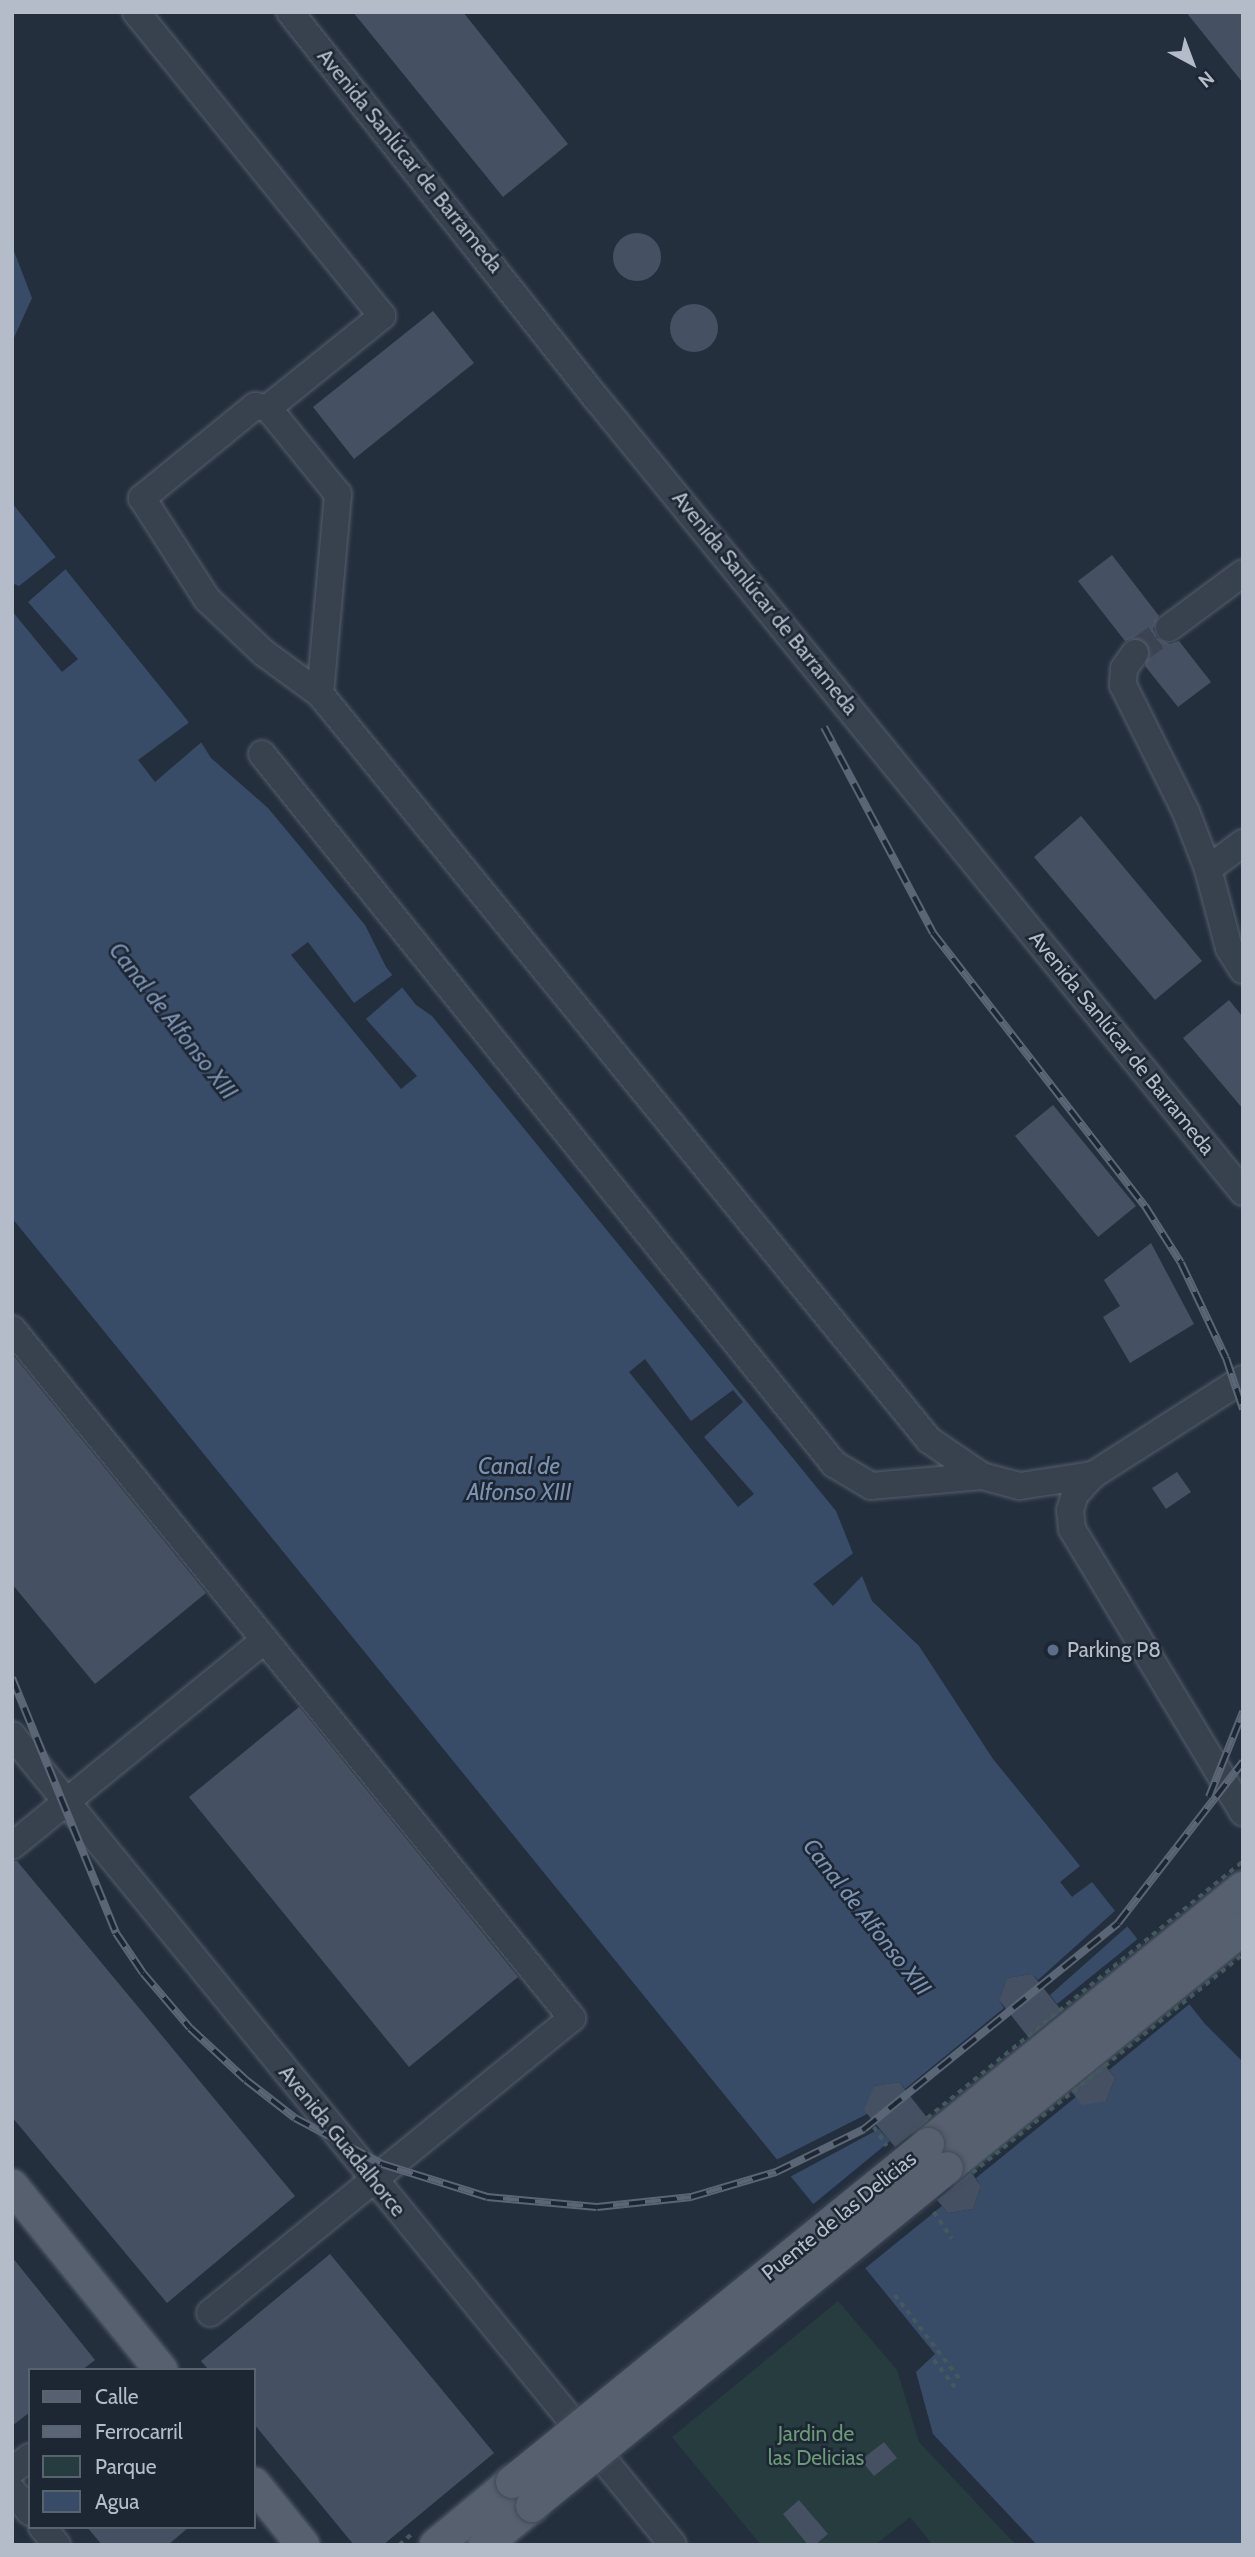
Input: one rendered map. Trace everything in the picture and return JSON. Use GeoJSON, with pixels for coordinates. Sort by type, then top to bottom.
{"type":"FeatureCollection","features":[{"type":"Feature","properties":{"kind":"main road","name":"Puente de las Delicias"},"geometry":{"type":"LineString","coordinates":[[436,2545],[1243,1888]]}},
{"type":"Feature","properties":{"kind":"main road","name":"Puente de las Delicias"},"geometry":{"type":"LineString","coordinates":[[485,2545],[1243,1928]]}},
{"type":"Feature","properties":{"kind":"main road"},"geometry":{"type":"LineString","coordinates":[[12,2186],[151,2366]]}},
{"type":"Feature","properties":{"kind":"main road"},"geometry":{"type":"LineString","coordinates":[[256,2486],[303,2545]]}},
{"type":"Feature","properties":{"kind":"street"},"geometry":{"type":"LineString","coordinates":[[136,12],[382,316],[268,408]]}},
{"type":"Feature","properties":{"kind":"street","name":"Avenida Sanlúcar de Barrameda"},"geometry":{"type":"LineString","coordinates":[[290,12],[597,398],[1243,1192]]}},
{"type":"Feature","properties":{"kind":"street"},"geometry":{"type":"LineString","coordinates":[[320,694],[338,494],[268,408],[255,406],[142,498],[207,599],[264,653],[320,694],[929,1440],[982,1476],[1020,1486],[1093,1475]]}},
{"type":"Feature","properties":{"kind":"street"},"geometry":{"type":"LineString","coordinates":[[1169,628],[1243,573]]}},
{"type":"Feature","properties":{"kind":"street"},"geometry":{"type":"LineString","coordinates":[[1135,653],[1124,669],[1123,685],[1186,812],[1208,869],[1229,948],[1243,970]]}},
{"type":"Feature","properties":{"kind":"street"},"geometry":{"type":"LineString","coordinates":[[262,754],[753,1382],[834,1464],[855,1480],[889,1488],[912,1481],[982,1476]]}},
{"type":"Feature","properties":{"kind":"street"},"geometry":{"type":"LineString","coordinates":[[1208,869],[1243,843]]}},
{"type":"Feature","properties":{"kind":"street"},"geometry":{"type":"LineString","coordinates":[[12,1329],[572,2018],[210,2313]]}},
{"type":"Feature","properties":{"kind":"street"},"geometry":{"type":"LineString","coordinates":[[1243,1380],[1093,1475],[1075,1494],[1070,1510],[1072,1529],[1243,1812]]}},
{"type":"Feature","properties":{"kind":"street"},"geometry":{"type":"LineString","coordinates":[[12,1846],[265,1640]]}},
{"type":"Feature","properties":{"kind":"street","name":"Avenida Guadalhorce"},"geometry":{"type":"LineString","coordinates":[[12,1735],[673,2545]]}},
{"type":"Feature","properties":{"kind":"street"},"geometry":{"type":"LineString","coordinates":[[12,2471],[28,2459]]}},
{"type":"Feature","properties":{"kind":"street"},"geometry":{"type":"LineString","coordinates":[[12,2490],[28,2510]]}},
{"type":"Feature","properties":{"kind":"street"},"geometry":{"type":"LineString","coordinates":[[45,2529],[57,2545]]}},
{"type":"Feature","properties":{"kind":"path"},"geometry":{"type":"LineString","coordinates":[[895,2295],[962,2382]]}},
{"type":"Feature","properties":{"kind":"path"},"geometry":{"type":"LineString","coordinates":[[934,2360],[955,2387]]}},
{"type":"Feature","properties":{"kind":"green space","name":"Jardin de las Delicias"},"geometry":{"type":"Polygon","coordinates":[[[838,2301],[897,2370],[919,2442],[1016,2545],[933,2545],[910,2517],[875,2545],[761,2545],[672,2437],[838,2301]]]}},
{"type":"Feature","properties":{"kind":"water"},"geometry":{"type":"Polygon","coordinates":[[[12,246],[32,298],[12,342],[12,246]]]}},
{"type":"Feature","properties":{"kind":"water","name":"Canal de Alfonso XIII"},"geometry":{"type":"Polygon","coordinates":[[[12,503],[187,720],[211,758],[268,808],[365,925],[386,967],[416,1005],[432,1016],[836,1511],[872,1601],[919,1646],[993,1759],[1080,1866],[1060,1882],[1072,1897],[1092,1882],[1205,2024],[1243,2062],[1243,2545],[1037,2545],[933,2434],[916,2372],[935,2354],[12,1218],[12,503]]]}},
{"type":"Feature","properties":{"kind":"pier"},"geometry":{"type":"Polygon","coordinates":[[[57,556],[67,568],[28,602],[78,659],[62,672],[12,611],[12,583],[19,586],[57,556]]]}},
{"type":"Feature","properties":{"kind":"pier"},"geometry":{"type":"Polygon","coordinates":[[[191,721],[204,740],[155,782],[138,760],[191,721]]]}},
{"type":"Feature","properties":{"kind":"pier"},"geometry":{"type":"Polygon","coordinates":[[[308,942],[354,1003],[395,973],[405,985],[366,1019],[417,1076],[401,1089],[291,955],[308,942]]]}},
{"type":"Feature","properties":{"kind":"pier"},"geometry":{"type":"Polygon","coordinates":[[[645,1359],[691,1421],[733,1390],[743,1402],[704,1437],[754,1494],[738,1507],[629,1372],[645,1359]]]}},
{"type":"Feature","properties":{"kind":"pier"},"geometry":{"type":"Polygon","coordinates":[[[856,1551],[865,1573],[833,1606],[813,1584],[856,1551]]]}},
{"type":"Feature","properties":{"kind":"pier"},"geometry":{"type":"Polygon","coordinates":[[[1118,1908],[1130,1924],[1050,1995],[1057,2004],[1140,1937],[1192,2002],[1109,2070],[1115,2078],[1106,2101],[1076,2097],[976,2178],[981,2186],[973,2209],[948,2213],[942,2206],[863,2270],[811,2206],[890,2141],[879,2129],[788,2178],[774,2161],[867,2114],[874,2086],[899,2082],[905,2089],[1004,2008],[999,2000],[1007,1978],[1032,1974],[1038,1980],[1118,1908]]]}},
{"type":"Feature","properties":{"kind":"building"},"geometry":{"type":"Polygon","coordinates":[[[353,12],[463,12],[568,144],[503,197],[353,12]]]}},
{"type":"Feature","properties":{"kind":"building"},"geometry":{"type":"Polygon","coordinates":[[[1186,12],[1243,12],[1243,83],[1186,12]]]}},
{"type":"Feature","properties":{"kind":"building"},"geometry":{"type":"Polygon","coordinates":[[[637,233],[654,240],[661,257],[654,274],[637,281],[620,274],[613,257],[620,240],[637,233]]]}},
{"type":"Feature","properties":{"kind":"building"},"geometry":{"type":"Polygon","coordinates":[[[694,304],[711,311],[718,328],[711,345],[694,352],[677,345],[670,328],[677,311],[694,304]]]}},
{"type":"Feature","properties":{"kind":"building"},"geometry":{"type":"Polygon","coordinates":[[[433,311],[474,363],[354,459],[313,407],[433,311]]]}},
{"type":"Feature","properties":{"kind":"building"},"geometry":{"type":"Polygon","coordinates":[[[1112,555],[1159,616],[1153,629],[1157,638],[1170,644],[1179,641],[1211,682],[1178,707],[1145,666],[1149,646],[1137,637],[1125,641],[1078,581],[1112,555]]]}},
{"type":"Feature","properties":{"kind":"building"},"geometry":{"type":"Polygon","coordinates":[[[1081,816],[1202,961],[1155,1000],[1034,857],[1081,816]]]}},
{"type":"Feature","properties":{"kind":"building"},"geometry":{"type":"Polygon","coordinates":[[[1229,1000],[1243,1017],[1243,1109],[1183,1038],[1229,1000]]]}},
{"type":"Feature","properties":{"kind":"building"},"geometry":{"type":"Polygon","coordinates":[[[1053,1105],[1136,1206],[1098,1237],[1015,1136],[1053,1105]]]}},
{"type":"Feature","properties":{"kind":"building"},"geometry":{"type":"Polygon","coordinates":[[[1151,1243],[1194,1324],[1130,1363],[1103,1317],[1120,1306],[1104,1280],[1151,1243]]]}},
{"type":"Feature","properties":{"kind":"building"},"geometry":{"type":"Polygon","coordinates":[[[12,1354],[206,1593],[95,1684],[12,1584],[12,1354]]]}},
{"type":"Feature","properties":{"kind":"building"},"geometry":{"type":"Polygon","coordinates":[[[1177,1472],[1191,1492],[1166,1509],[1152,1488],[1177,1472]]]}},
{"type":"Feature","properties":{"kind":"building"},"geometry":{"type":"Polygon","coordinates":[[[299,1707],[518,1977],[409,2067],[189,1797],[299,1707]]]}},
{"type":"Feature","properties":{"kind":"building"},"geometry":{"type":"Polygon","coordinates":[[[12,1861],[17,1861],[295,2196],[167,2303],[12,2117],[12,1861]]]}},
{"type":"Feature","properties":{"kind":"building"},"geometry":{"type":"Polygon","coordinates":[[[1032,1974],[1062,2011],[1029,2038],[999,2000],[1007,1978],[1032,1974]]]}},
{"type":"Feature","properties":{"kind":"building"},"geometry":{"type":"Polygon","coordinates":[[[1104,2064],[1115,2078],[1106,2101],[1082,2105],[1071,2091],[1104,2064]]]}},
{"type":"Feature","properties":{"kind":"building"},"geometry":{"type":"Polygon","coordinates":[[[899,2082],[929,2120],[895,2147],[864,2110],[874,2086],[899,2082]]]}},
{"type":"Feature","properties":{"kind":"building"},"geometry":{"type":"Polygon","coordinates":[[[971,2172],[981,2186],[973,2209],[948,2213],[937,2200],[971,2172]]]}},
{"type":"Feature","properties":{"kind":"building"},"geometry":{"type":"Polygon","coordinates":[[[330,2254],[494,2453],[383,2545],[354,2545],[256,2426],[256,2368],[207,2368],[201,2361],[330,2254]]]}},
{"type":"Feature","properties":{"kind":"building"},"geometry":{"type":"Polygon","coordinates":[[[12,2257],[95,2360],[85,2368],[28,2368],[28,2414],[12,2426],[12,2257]]]}},
{"type":"Feature","properties":{"kind":"building"},"geometry":{"type":"Polygon","coordinates":[[[884,2442],[897,2458],[874,2476],[861,2460],[884,2442]]]}},
{"type":"Feature","properties":{"kind":"building"},"geometry":{"type":"Polygon","coordinates":[[[799,2500],[828,2534],[815,2545],[808,2545],[783,2514],[799,2500]]]}},
{"type":"Feature","properties":{"kind":"building"},"geometry":{"type":"Polygon","coordinates":[[[89,2529],[187,2529],[168,2545],[102,2545],[89,2529]]]}},
{"type":"Feature","properties":{"kind":"tunnel"},"geometry":{"type":"LineString","coordinates":[[1135,653],[1169,628]]}},
{"type":"Feature","properties":{"kind":"railway"},"geometry":{"type":"LineString","coordinates":[[824,727],[933,933],[1145,1206],[1181,1263],[1226,1358],[1243,1409]]}},
{"type":"Feature","properties":{"kind":"railway"},"geometry":{"type":"LineString","coordinates":[[12,1678],[116,1933],[143,1973],[190,2028],[246,2080],[295,2118],[382,2164],[487,2197],[597,2207],[691,2197],[776,2172],[864,2129],[1118,1923],[1243,1762]]}},
{"type":"Feature","properties":{"kind":"railway"},"geometry":{"type":"LineString","coordinates":[[1209,1797],[1243,1712]]}},
{"type":"Feature","properties":{"kind":"place","name":"Parking P8"},"geometry":{"type":"Point","coordinates":[1053,1650]}}]}
